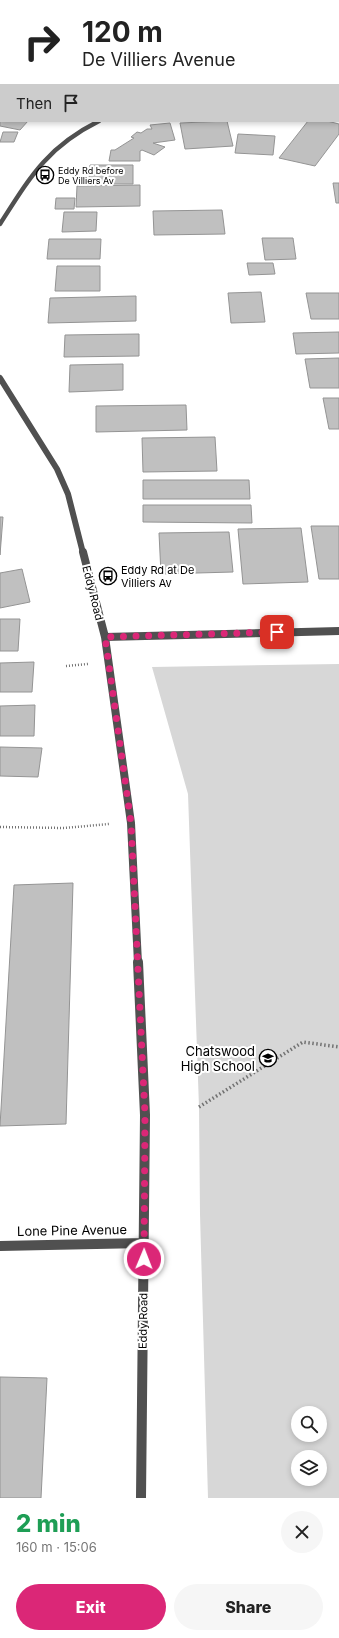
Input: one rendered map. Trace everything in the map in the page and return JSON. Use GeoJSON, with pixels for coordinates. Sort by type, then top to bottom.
{"type":"FeatureCollection","features":[{"type":"Feature","properties":{"kind":"street"},"geometry":{"type":"LineString","coordinates":[[0,224],[39,165],[47,156],[73,134],[97,122]]}},
{"type":"Feature","properties":{"kind":"street","name":"Eddy Road"},"geometry":{"type":"LineString","coordinates":[[0,378],[58,469],[76,523],[105,637],[131,823],[145,1115],[141,1498]]}},
{"type":"Feature","properties":{"kind":"street"},"geometry":{"type":"LineString","coordinates":[[105,637],[339,631]]}},
{"type":"Feature","properties":{"kind":"street","name":"Lone Pine Avenue"},"geometry":{"type":"LineString","coordinates":[[0,1246],[144,1243]]}},
{"type":"Feature","properties":{"kind":"path"},"geometry":{"type":"LineString","coordinates":[[0,827],[64,828],[131,823]]}},
{"type":"Feature","properties":{"kind":"path"},"geometry":{"type":"LineString","coordinates":[[199,1107],[303,1042],[339,1048]]}},
{"type":"Feature","properties":{"kind":"shaded area","name":"Chatswood High School"},"geometry":{"type":"Polygon","coordinates":[[[339,664],[339,1498],[208,1498],[200,1214],[199,1107],[188,794],[152,667],[339,664]]]}},
{"type":"Feature","properties":{"kind":"building"},"geometry":{"type":"Polygon","coordinates":[[[0,122],[27,122],[20,130],[0,126],[0,122]]]}},
{"type":"Feature","properties":{"kind":"building"},"geometry":{"type":"Polygon","coordinates":[[[227,122],[233,146],[185,149],[180,123],[227,122]]]}},
{"type":"Feature","properties":{"kind":"building"},"geometry":{"type":"Polygon","coordinates":[[[307,122],[331,122],[339,124],[339,134],[315,166],[279,158],[307,122]]]}},
{"type":"Feature","properties":{"kind":"building"},"geometry":{"type":"Polygon","coordinates":[[[170,123],[175,140],[153,143],[165,147],[154,155],[142,150],[140,151],[140,161],[109,161],[111,150],[115,150],[134,138],[131,137],[137,132],[141,133],[147,129],[152,129],[150,125],[170,123]]]}},
{"type":"Feature","properties":{"kind":"building"},"geometry":{"type":"Polygon","coordinates":[[[3,132],[18,132],[14,142],[0,142],[3,132]]]}},
{"type":"Feature","properties":{"kind":"building"},"geometry":{"type":"Polygon","coordinates":[[[238,134],[275,136],[273,155],[235,153],[238,134]]]}},
{"type":"Feature","properties":{"kind":"building"},"geometry":{"type":"Polygon","coordinates":[[[90,165],[133,165],[133,184],[93,184],[94,178],[89,178],[90,165]]]}},
{"type":"Feature","properties":{"kind":"building"},"geometry":{"type":"Polygon","coordinates":[[[333,183],[339,183],[339,203],[336,203],[333,183]]]}},
{"type":"Feature","properties":{"kind":"building"},"geometry":{"type":"Polygon","coordinates":[[[140,185],[140,206],[76,207],[77,186],[140,185]]]}},
{"type":"Feature","properties":{"kind":"building"},"geometry":{"type":"Polygon","coordinates":[[[56,198],[75,198],[74,209],[55,209],[56,198]]]}},
{"type":"Feature","properties":{"kind":"building"},"geometry":{"type":"Polygon","coordinates":[[[222,210],[225,234],[154,235],[153,211],[222,210]]]}},
{"type":"Feature","properties":{"kind":"building"},"geometry":{"type":"Polygon","coordinates":[[[64,212],[97,212],[96,231],[62,232],[64,212]]]}},
{"type":"Feature","properties":{"kind":"building"},"geometry":{"type":"Polygon","coordinates":[[[262,238],[293,238],[296,259],[265,260],[262,238]]]}},
{"type":"Feature","properties":{"kind":"building"},"geometry":{"type":"Polygon","coordinates":[[[49,239],[101,239],[100,259],[47,259],[49,239]]]}},
{"type":"Feature","properties":{"kind":"building"},"geometry":{"type":"Polygon","coordinates":[[[247,263],[273,263],[275,274],[249,275],[247,263]]]}},
{"type":"Feature","properties":{"kind":"building"},"geometry":{"type":"Polygon","coordinates":[[[57,266],[100,266],[100,291],[55,291],[57,266]]]}},
{"type":"Feature","properties":{"kind":"building"},"geometry":{"type":"Polygon","coordinates":[[[261,292],[265,322],[231,323],[228,293],[261,292]]]}},
{"type":"Feature","properties":{"kind":"building"},"geometry":{"type":"Polygon","coordinates":[[[306,293],[339,293],[339,319],[311,319],[306,293]]]}},
{"type":"Feature","properties":{"kind":"building"},"geometry":{"type":"Polygon","coordinates":[[[136,296],[136,321],[48,323],[50,298],[136,296]]]}},
{"type":"Feature","properties":{"kind":"building"},"geometry":{"type":"Polygon","coordinates":[[[339,332],[339,353],[296,354],[293,333],[339,332]]]}},
{"type":"Feature","properties":{"kind":"building"},"geometry":{"type":"Polygon","coordinates":[[[139,334],[139,356],[64,357],[65,335],[139,334]]]}},
{"type":"Feature","properties":{"kind":"building"},"geometry":{"type":"Polygon","coordinates":[[[339,358],[339,388],[310,388],[305,359],[339,358]]]}},
{"type":"Feature","properties":{"kind":"building"},"geometry":{"type":"Polygon","coordinates":[[[123,364],[123,390],[69,392],[70,365],[123,364]]]}},
{"type":"Feature","properties":{"kind":"building"},"geometry":{"type":"Polygon","coordinates":[[[323,398],[339,398],[339,429],[329,429],[323,398]]]}},
{"type":"Feature","properties":{"kind":"building"},"geometry":{"type":"Polygon","coordinates":[[[186,405],[187,430],[96,432],[96,406],[186,405]]]}},
{"type":"Feature","properties":{"kind":"building"},"geometry":{"type":"Polygon","coordinates":[[[215,437],[217,471],[143,472],[142,438],[215,437]]]}},
{"type":"Feature","properties":{"kind":"building"},"geometry":{"type":"Polygon","coordinates":[[[143,480],[249,480],[250,499],[143,499],[143,480]]]}},
{"type":"Feature","properties":{"kind":"building"},"geometry":{"type":"Polygon","coordinates":[[[143,505],[251,505],[252,523],[143,522],[143,505]]]}},
{"type":"Feature","properties":{"kind":"building"},"geometry":{"type":"Polygon","coordinates":[[[0,517],[3,517],[0,555],[0,517]]]}},
{"type":"Feature","properties":{"kind":"building"},"geometry":{"type":"Polygon","coordinates":[[[311,526],[339,526],[339,579],[319,579],[311,526]]]}},
{"type":"Feature","properties":{"kind":"building"},"geometry":{"type":"Polygon","coordinates":[[[301,528],[308,582],[243,584],[238,529],[301,528]]]}},
{"type":"Feature","properties":{"kind":"building"},"geometry":{"type":"Polygon","coordinates":[[[229,532],[233,572],[161,574],[159,533],[229,532]]]}},
{"type":"Feature","properties":{"kind":"building"},"geometry":{"type":"Polygon","coordinates":[[[22,569],[30,602],[0,608],[0,573],[22,569]]]}},
{"type":"Feature","properties":{"kind":"building"},"geometry":{"type":"Polygon","coordinates":[[[0,619],[20,619],[18,651],[0,651],[0,619]]]}},
{"type":"Feature","properties":{"kind":"building"},"geometry":{"type":"Polygon","coordinates":[[[34,662],[32,692],[0,692],[0,663],[34,662]]]}},
{"type":"Feature","properties":{"kind":"building"},"geometry":{"type":"Polygon","coordinates":[[[35,705],[34,736],[0,736],[0,706],[35,705]]]}},
{"type":"Feature","properties":{"kind":"building"},"geometry":{"type":"Polygon","coordinates":[[[0,747],[42,748],[38,777],[0,776],[0,747]]]}},
{"type":"Feature","properties":{"kind":"building"},"geometry":{"type":"Polygon","coordinates":[[[73,883],[66,1124],[0,1126],[14,885],[73,883]]]}},
{"type":"Feature","properties":{"kind":"building"},"geometry":{"type":"Polygon","coordinates":[[[0,1377],[47,1378],[41,1498],[0,1498],[0,1377]]]}},
{"type":"Feature","properties":{"kind":"place","name":"Eddy Rd before De Villiers Av"},"geometry":{"type":"Point","coordinates":[45,175]}},
{"type":"Feature","properties":{"kind":"place","name":"Eddy Rd at De Villiers Av"},"geometry":{"type":"Point","coordinates":[108,576]}},
{"type":"Feature","properties":{"kind":"place","name":"Chatswood High School"},"geometry":{"type":"Point","coordinates":[268,1058]}},
{"type":"Feature","properties":{"kind":"route"},"geometry":{"type":"LineString","coordinates":[[144,1259],[145,1115],[131,823],[105,637],[277,632]]}}]}
